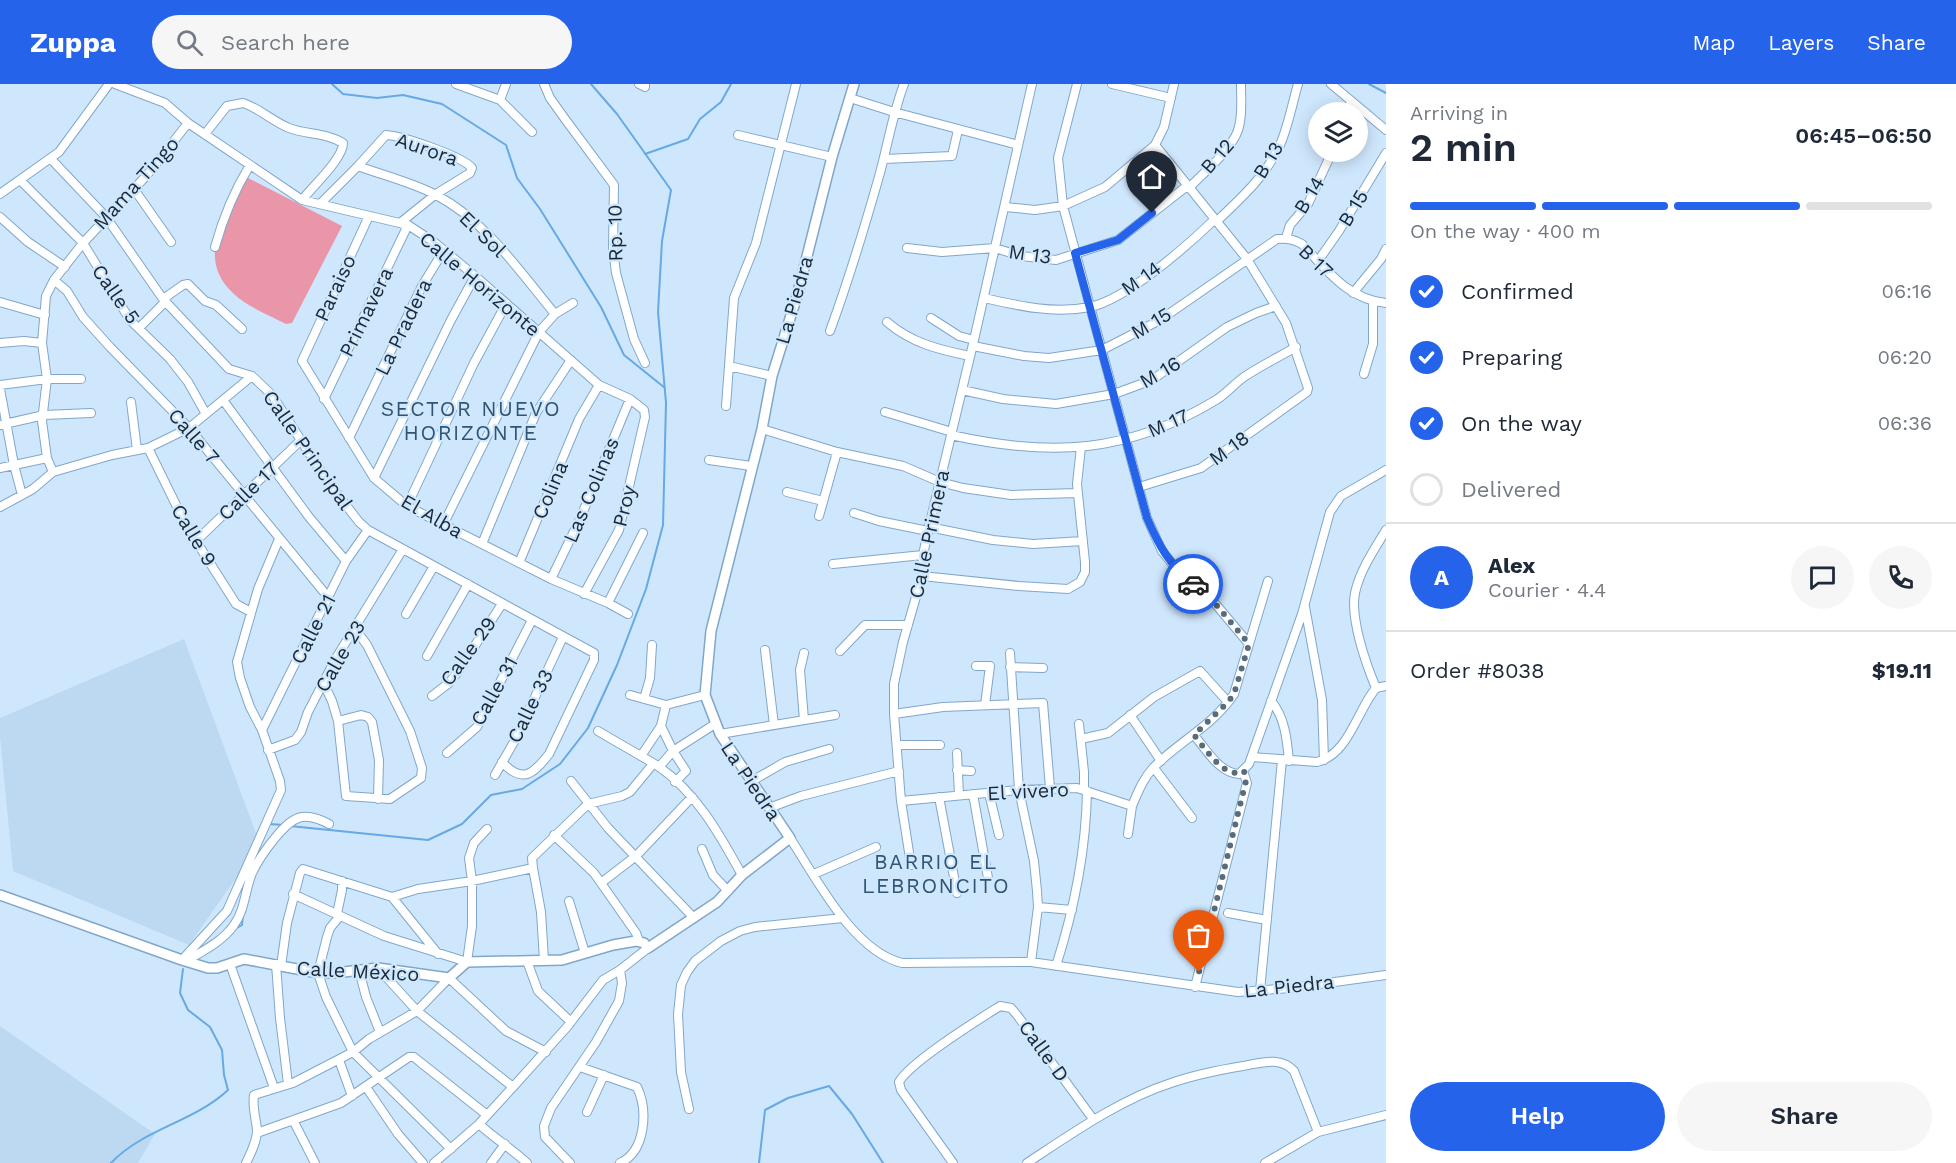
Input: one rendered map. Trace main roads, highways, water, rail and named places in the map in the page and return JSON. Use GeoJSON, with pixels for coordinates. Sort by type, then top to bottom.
{"type":"FeatureCollection","features":[{"type":"Feature","properties":{"kind":"waterway"},"geometry":{"type":"LineString","coordinates":[[332,84],[343,94],[377,98],[403,95],[442,104],[506,145],[517,178],[540,209],[601,307],[624,355],[665,388]]}},
{"type":"Feature","properties":{"kind":"waterway"},"geometry":{"type":"LineString","coordinates":[[290,826],[428,840],[462,824],[491,795],[522,789],[560,764],[588,728],[617,665],[646,589],[663,525],[666,403],[658,312],[662,241],[671,190],[617,114],[591,84]]}},
{"type":"Feature","properties":{"kind":"waterway"},"geometry":{"type":"LineString","coordinates":[[645,154],[688,139],[700,119],[721,102],[731,84]]}},
{"type":"Feature","properties":{"kind":"waterway"},"geometry":{"type":"LineString","coordinates":[[1369,84],[1386,93]]}},
{"type":"Feature","properties":{"kind":"waterway"},"geometry":{"type":"LineString","coordinates":[[269,824],[284,825]]}},
{"type":"Feature","properties":{"kind":"waterway"},"geometry":{"type":"LineString","coordinates":[[235,929],[242,925],[243,915]]}},
{"type":"Feature","properties":{"kind":"waterway"},"geometry":{"type":"LineString","coordinates":[[111,1163],[138,1142],[200,1110],[228,1090],[222,1050],[210,1027],[188,1010],[180,993],[183,969]]}},
{"type":"Feature","properties":{"kind":"waterway"},"geometry":{"type":"LineString","coordinates":[[759,1163],[765,1110],[788,1098],[829,1086],[852,1114],[883,1163]]}},
{"type":"Feature","properties":{"kind":"district","name":"SECTOR NUEVO HORIZONTE"},"geometry":{"type":"Point","coordinates":[471,420]}},
{"type":"Feature","properties":{"kind":"district","name":"BARRIO EL LEBRONCITO"},"geometry":{"type":"Point","coordinates":[936,873]}}]}
